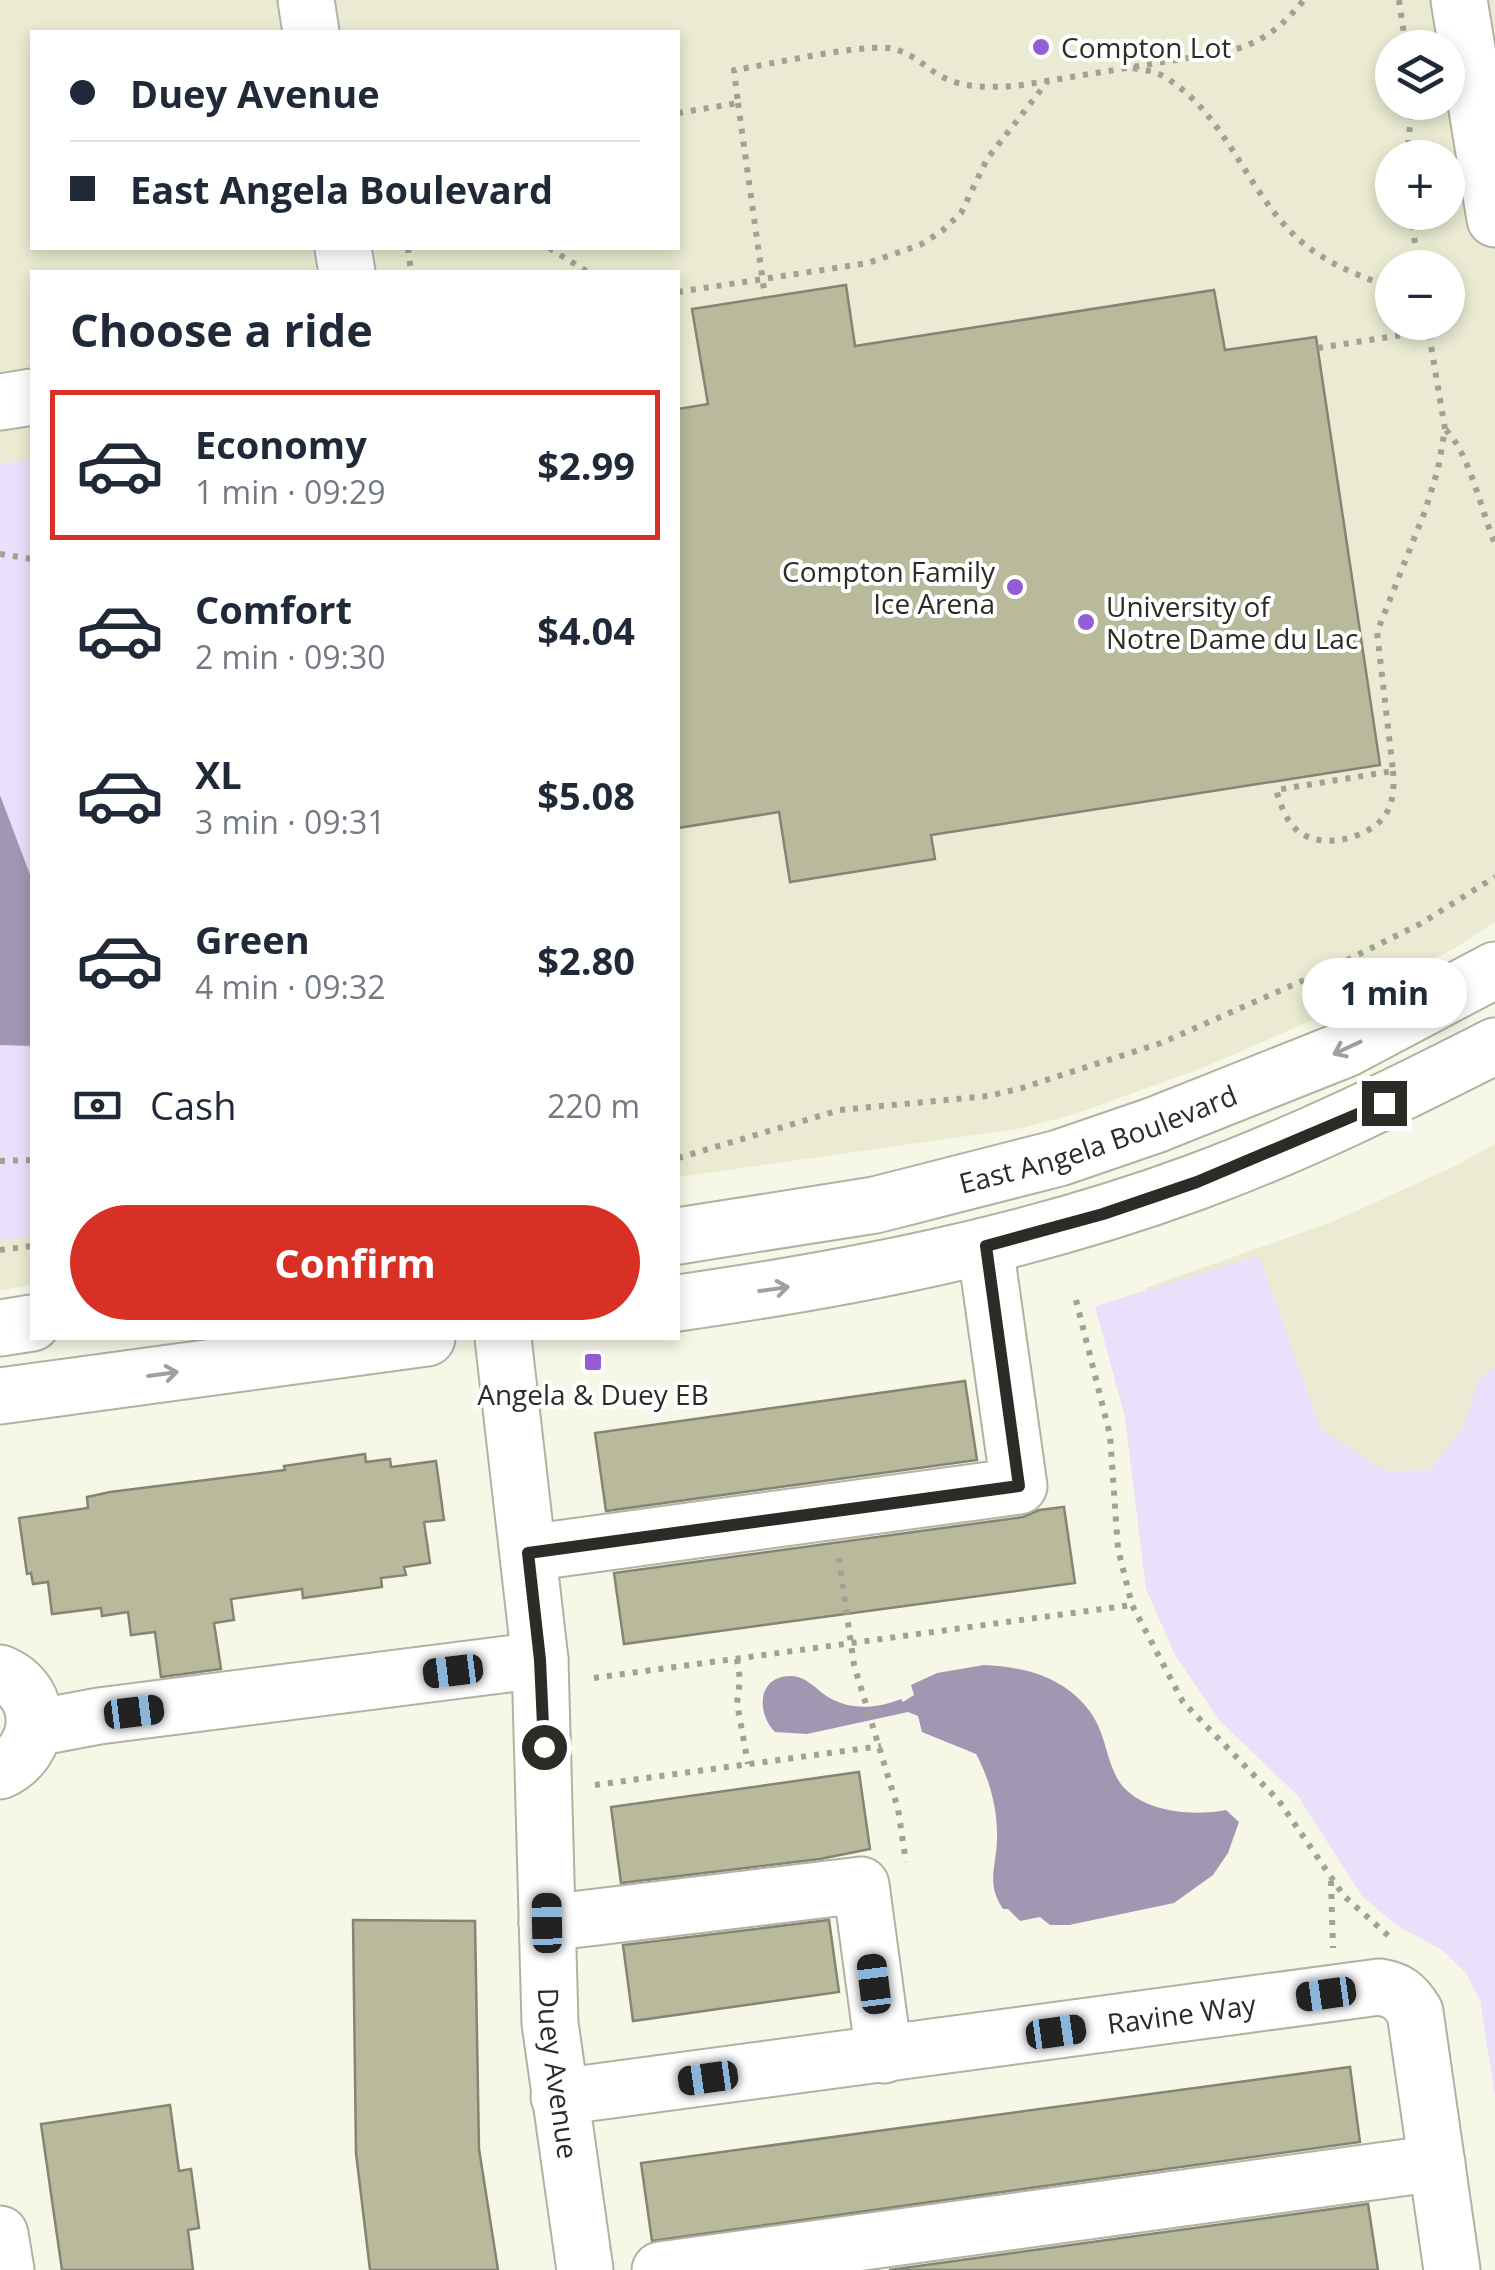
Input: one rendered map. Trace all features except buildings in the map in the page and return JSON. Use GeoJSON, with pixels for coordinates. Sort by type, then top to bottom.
{"type":"FeatureCollection","features":[{"type":"Feature","properties":{"kind":"street"},"geometry":{"type":"LineString","coordinates":[[306,0],[311,30]]}},
{"type":"Feature","properties":{"kind":"street"},"geometry":{"type":"LineString","coordinates":[[1459,0],[1495,219]]}},
{"type":"Feature","properties":{"kind":"street"},"geometry":{"type":"LineString","coordinates":[[0,402],[30,396]]}},
{"type":"Feature","properties":{"kind":"street","name":"East Angela Boulevard"},"geometry":{"type":"LineString","coordinates":[[680,1236],[875,1204],[1059,1158],[1173,1119],[1346,1049],[1495,970]]}},
{"type":"Feature","properties":{"kind":"street"},"geometry":{"type":"LineString","coordinates":[[680,1303],[891,1270],[1103,1214],[1197,1182],[1384,1103],[1495,1046]]}},
{"type":"Feature","properties":{"kind":"street"},"geometry":{"type":"LineString","coordinates":[[528,1553],[1019,1486],[986,1246]]}},
{"type":"Feature","properties":{"kind":"street"},"geometry":{"type":"LineString","coordinates":[[0,1328],[30,1323]]}},
{"type":"Feature","properties":{"kind":"street"},"geometry":{"type":"LineString","coordinates":[[0,1396],[412,1340]]}},
{"type":"Feature","properties":{"kind":"street","name":"Duey Avenue"},"geometry":{"type":"LineString","coordinates":[[503,1340],[540,1660],[550,2023],[585,2270]]}},
{"type":"Feature","properties":{"kind":"street"},"geometry":{"type":"LineString","coordinates":[[35,1728],[98,1716],[540,1660]]}},
{"type":"Feature","properties":{"kind":"street"},"geometry":{"type":"LineString","coordinates":[[0,1673],[22,1686],[30,1699],[35,1728],[23,1756],[0,1771]]}},
{"type":"Feature","properties":{"kind":"street"},"geometry":{"type":"LineString","coordinates":[[547,1923],[862,1885],[884,2055]]}},
{"type":"Feature","properties":{"kind":"street","name":"Ravine Way"},"geometry":{"type":"LineString","coordinates":[[559,2098],[1379,1987],[1406,1997],[1415,2012],[1452,2270]]}},
{"type":"Feature","properties":{"kind":"street"},"geometry":{"type":"LineString","coordinates":[[660,2270],[1438,2164]]}},
{"type":"Feature","properties":{"kind":"street"},"geometry":{"type":"LineString","coordinates":[[0,2234],[6,2270]]}},
{"type":"Feature","properties":{"kind":"path"},"geometry":{"type":"LineString","coordinates":[[765,298],[734,70],[891,48],[912,55],[960,84],[1016,86],[1250,46],[1290,18],[1304,0]]}},
{"type":"Feature","properties":{"kind":"path"},"geometry":{"type":"LineString","coordinates":[[1399,0],[1403,30]]}},
{"type":"Feature","properties":{"kind":"path"},"geometry":{"type":"LineString","coordinates":[[1127,66],[1162,75],[1210,118],[1272,210],[1312,250],[1339,267],[1375,281]]}},
{"type":"Feature","properties":{"kind":"path"},"geometry":{"type":"LineString","coordinates":[[680,292],[868,264],[897,255],[942,231],[960,213],[987,158],[1049,79]]}},
{"type":"Feature","properties":{"kind":"path"},"geometry":{"type":"LineString","coordinates":[[680,113],[738,104]]}},
{"type":"Feature","properties":{"kind":"path"},"geometry":{"type":"LineString","coordinates":[[551,250],[585,270]]}},
{"type":"Feature","properties":{"kind":"path"},"geometry":{"type":"LineString","coordinates":[[1318,348],[1375,337]]}},
{"type":"Feature","properties":{"kind":"path"},"geometry":{"type":"LineString","coordinates":[[1393,771],[1276,790],[1289,822],[1302,834],[1316,839],[1352,838],[1384,816],[1392,800],[1393,771],[1377,632],[1438,469],[1445,429],[1430,340]]}},
{"type":"Feature","properties":{"kind":"path"},"geometry":{"type":"LineString","coordinates":[[1445,429],[1464,458],[1495,544]]}},
{"type":"Feature","properties":{"kind":"path"},"geometry":{"type":"LineString","coordinates":[[0,554],[30,560]]}},
{"type":"Feature","properties":{"kind":"path"},"geometry":{"type":"LineString","coordinates":[[680,1157],[840,1110],[988,1096],[1022,1088],[1161,1044],[1328,970],[1420,924],[1495,876]]}},
{"type":"Feature","properties":{"kind":"path"},"geometry":{"type":"LineString","coordinates":[[0,1161],[30,1160]]}},
{"type":"Feature","properties":{"kind":"path"},"geometry":{"type":"LineString","coordinates":[[0,1250],[30,1246]]}},
{"type":"Feature","properties":{"kind":"path"},"geometry":{"type":"LineString","coordinates":[[1076,1300],[1110,1435],[1118,1549],[1132,1605],[1182,1702],[1279,1801],[1331,1879],[1358,1910],[1401,1946]]}},
{"type":"Feature","properties":{"kind":"path"},"geometry":{"type":"LineString","coordinates":[[838,1548],[850,1644],[876,1732]]}},
{"type":"Feature","properties":{"kind":"path"},"geometry":{"type":"LineString","coordinates":[[594,1678],[1132,1605]]}},
{"type":"Feature","properties":{"kind":"path"},"geometry":{"type":"LineString","coordinates":[[737,1660],[737,1703],[748,1764]]}},
{"type":"Feature","properties":{"kind":"path"},"geometry":{"type":"LineString","coordinates":[[595,1785],[881,1746]]}},
{"type":"Feature","properties":{"kind":"path"},"geometry":{"type":"LineString","coordinates":[[1331,1879],[1333,1954]]}},
{"type":"Feature","properties":{"kind":"shaded area","name":"University of Notre Dame du Lac"},"geometry":{"type":"Polygon","coordinates":[[[0,0],[1495,0],[1495,922],[1455,948],[1322,1016],[1202,1068],[1078,1113],[1023,1128],[680,1177],[680,270],[30,270],[30,1285],[0,1290],[0,0]]]}},
{"type":"Feature","properties":{"kind":"shaded area"},"geometry":{"type":"Polygon","coordinates":[[[30,459],[30,1236],[0,1240],[0,464],[30,459]]]}},
{"type":"Feature","properties":{"kind":"shaded area"},"geometry":{"type":"Polygon","coordinates":[[[0,795],[30,875],[30,1046],[0,1045],[0,795]]]}},
{"type":"Feature","properties":{"kind":"shaded area"},"geometry":{"type":"Polygon","coordinates":[[[1495,1144],[1495,1932],[1160,1421],[1145,1288],[1332,1222],[1495,1144]]]}},
{"type":"Feature","properties":{"kind":"shaded area"},"geometry":{"type":"Polygon","coordinates":[[[1259,1256],[1321,1429],[1387,1472],[1430,1469],[1462,1428],[1478,1381],[1495,1366],[1495,2096],[1480,2000],[1466,1973],[1442,1950],[1396,1925],[1362,1896],[1298,1796],[1220,1721],[1175,1655],[1146,1589],[1125,1418],[1095,1306],[1259,1256]]]}},
{"type":"Feature","properties":{"kind":"shaded area"},"geometry":{"type":"Polygon","coordinates":[[[984,1665],[1041,1675],[1078,1698],[1098,1724],[1115,1774],[1135,1797],[1180,1812],[1226,1810],[1239,1822],[1228,1853],[1213,1875],[1174,1903],[1069,1925],[1050,1925],[1040,1917],[1020,1921],[1003,1909],[995,1891],[996,1818],[989,1785],[976,1754],[922,1732],[918,1716],[908,1712],[807,1734],[775,1732],[763,1706],[766,1688],[780,1677],[802,1678],[843,1704],[872,1706],[901,1699],[903,1702],[914,1695],[911,1685],[937,1673],[984,1665]]]}},
{"type":"Feature","properties":{"kind":"place","name":"Compton Lot"},"geometry":{"type":"Point","coordinates":[1041,47]}},
{"type":"Feature","properties":{"kind":"place","name":"Compton Family Ice Arena"},"geometry":{"type":"Point","coordinates":[1015,587]}},
{"type":"Feature","properties":{"kind":"place","name":"University of Notre Dame du Lac"},"geometry":{"type":"Point","coordinates":[1086,622]}},
{"type":"Feature","properties":{"kind":"place","name":"Angela & Duey EB"},"geometry":{"type":"Point","coordinates":[593,1362]}},
{"type":"Feature","properties":{"kind":"route"},"geometry":{"type":"LineString","coordinates":[[544,1747],[540,1660],[528,1553],[1019,1486],[986,1246],[1103,1214],[1197,1182],[1384,1103]]}}]}
